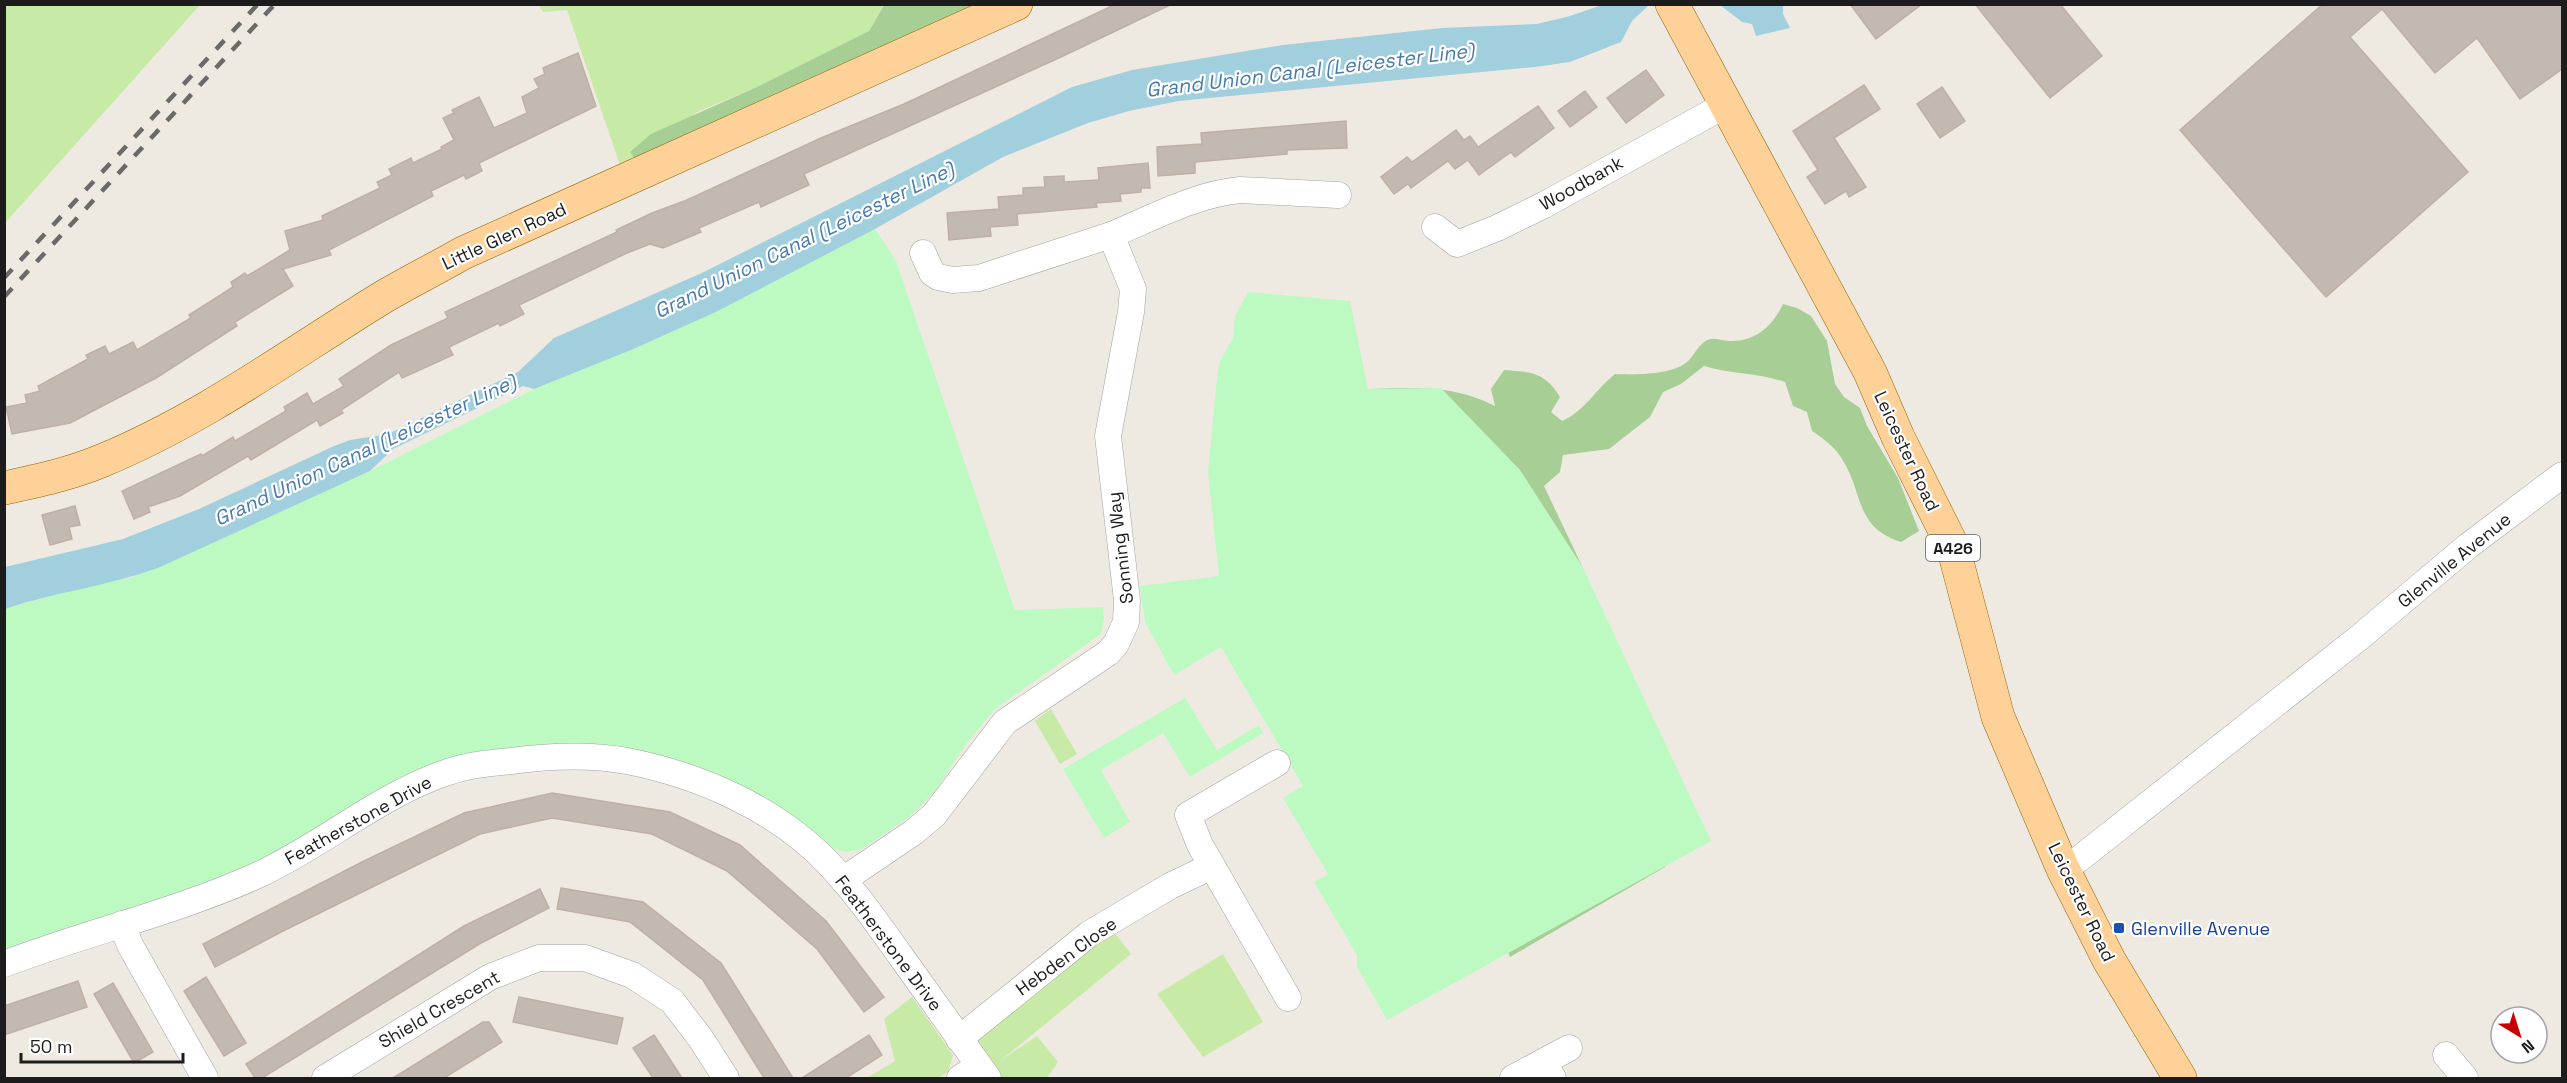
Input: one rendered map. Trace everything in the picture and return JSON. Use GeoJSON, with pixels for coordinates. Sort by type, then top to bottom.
{"type":"FeatureCollection","features":[{"type":"Feature","properties":{"kind":"main road","name":"Little Glen Road"},"geometry":{"type":"LineString","coordinates":[[4,489],[46,479],[99,462],[157,436],[236,392],[382,298],[463,253],[1016,4]]}},
{"type":"Feature","properties":{"kind":"main road","name":"Leicester Road"},"geometry":{"type":"LineString","coordinates":[[1672,4],[1870,372],[1953,547],[1998,717],[2063,869],[2109,960],[2180,1078]]}},
{"type":"Feature","properties":{"kind":"street","name":"Woodbank"},"geometry":{"type":"LineString","coordinates":[[1435,227],[1456,244],[1497,228],[1727,104]]}},
{"type":"Feature","properties":{"kind":"street"},"geometry":{"type":"LineString","coordinates":[[923,254],[932,273],[938,277],[953,280],[979,278],[1111,235],[1224,191],[1338,195]]}},
{"type":"Feature","properties":{"kind":"street","name":"Sonning Way"},"geometry":{"type":"LineString","coordinates":[[843,880],[915,832],[934,815],[1005,722],[1108,653],[1122,634],[1126,622],[1127,600],[1108,436],[1131,312],[1133,289],[1111,235]]}},
{"type":"Feature","properties":{"kind":"street","name":"Glenville Avenue"},"geometry":{"type":"LineString","coordinates":[[2063,869],[2079,859],[2360,637],[2468,546],[2562,476]]}},
{"type":"Feature","properties":{"kind":"street","name":"Featherstone Drive"},"geometry":{"type":"LineString","coordinates":[[4,964],[258,874],[320,841],[415,785],[450,771],[549,756],[627,761],[704,784],[736,798],[776,820],[809,846],[862,903],[958,1039],[976,1074]]}},
{"type":"Feature","properties":{"kind":"street"},"geometry":{"type":"LineString","coordinates":[[1278,763],[1188,815],[1196,838],[1288,998]]}},
{"type":"Feature","properties":{"kind":"street","name":"Hebden Close"},"geometry":{"type":"LineString","coordinates":[[958,1039],[1089,934],[1170,886],[1212,866]]}},
{"type":"Feature","properties":{"kind":"street"},"geometry":{"type":"LineString","coordinates":[[122,924],[130,945],[205,1078]]}},
{"type":"Feature","properties":{"kind":"street","name":"Shield Crescent"},"geometry":{"type":"LineString","coordinates":[[324,1078],[490,977],[539,958],[585,958],[632,975],[672,1001],[701,1039],[726,1078]]}},
{"type":"Feature","properties":{"kind":"street"},"geometry":{"type":"LineString","coordinates":[[1513,1078],[1548,1070],[1569,1048]]}},
{"type":"Feature","properties":{"kind":"street"},"geometry":{"type":"LineString","coordinates":[[2446,1054],[2465,1078]]}},
{"type":"Feature","properties":{"kind":"green space"},"geometry":{"type":"Polygon","coordinates":[[[884,4],[869,31],[757,87],[697,112],[636,160],[620,165],[567,10],[543,12],[539,5],[884,4]]]}},
{"type":"Feature","properties":{"kind":"green space"},"geometry":{"type":"Polygon","coordinates":[[[4,5],[200,5],[5,223],[4,5]]]}},
{"type":"Feature","properties":{"kind":"green space"},"geometry":{"type":"Polygon","coordinates":[[[884,5],[980,5],[636,160],[630,152],[651,134],[757,87],[869,31],[884,5]]]}},
{"type":"Feature","properties":{"kind":"green space"},"geometry":{"type":"Polygon","coordinates":[[[875,229],[896,261],[1015,610],[1103,607],[1104,619],[1101,634],[995,709],[967,743],[938,787],[909,817],[862,849],[848,852],[834,849],[819,835],[744,786],[623,749],[500,750],[257,863],[185,892],[5,951],[4,609],[84,587],[129,578],[158,568],[370,471],[534,389],[631,350],[716,312],[875,229]]]}},
{"type":"Feature","properties":{"kind":"green space"},"geometry":{"type":"Polygon","coordinates":[[[1248,292],[1350,301],[1368,389],[1441,388],[1520,470],[1582,566],[1711,841],[1387,1020],[1357,967],[1357,955],[1314,882],[1328,874],[1283,798],[1303,786],[1221,647],[1174,675],[1145,622],[1140,586],[1219,576],[1208,473],[1216,387],[1219,363],[1233,338],[1235,316],[1248,292]]]}},
{"type":"Feature","properties":{"kind":"green space"},"geometry":{"type":"Polygon","coordinates":[[[1783,304],[1797,308],[1811,316],[1827,341],[1835,384],[1844,397],[1860,408],[1867,426],[1898,478],[1919,531],[1901,542],[1886,536],[1875,527],[1862,508],[1849,472],[1839,454],[1812,431],[1807,412],[1793,406],[1785,382],[1765,377],[1704,366],[1681,384],[1663,392],[1650,417],[1609,449],[1563,455],[1560,472],[1544,486],[1582,566],[1676,828],[1665,867],[1510,957],[1368,389],[1417,388],[1448,391],[1479,399],[1495,406],[1491,389],[1504,370],[1530,373],[1543,378],[1560,397],[1551,412],[1562,421],[1584,406],[1615,374],[1672,370],[1687,362],[1700,346],[1710,339],[1738,341],[1755,336],[1774,320],[1783,304]]]}},
{"type":"Feature","properties":{"kind":"green space"},"geometry":{"type":"Polygon","coordinates":[[[1185,698],[1217,750],[1259,725],[1263,733],[1190,777],[1163,733],[1101,770],[1130,822],[1104,838],[1063,769],[1185,698]]]}},
{"type":"Feature","properties":{"kind":"green space"},"geometry":{"type":"Polygon","coordinates":[[[1051,709],[1077,754],[1060,764],[1035,721],[1051,709]]]}},
{"type":"Feature","properties":{"kind":"green space"},"geometry":{"type":"Polygon","coordinates":[[[1107,923],[1131,954],[1000,1061],[1037,1036],[1058,1062],[1047,1078],[997,1078],[959,1039],[1107,923]]]}},
{"type":"Feature","properties":{"kind":"green space"},"geometry":{"type":"Polygon","coordinates":[[[1223,954],[1263,1022],[1203,1057],[1157,994],[1223,954]]]}},
{"type":"Feature","properties":{"kind":"green space"},"geometry":{"type":"Polygon","coordinates":[[[912,997],[953,1055],[948,1072],[937,1078],[867,1078],[895,1061],[884,1019],[912,997]]]}},
{"type":"Feature","properties":{"kind":"water","name":"Grand Union Canal (Leicester Line)"},"geometry":{"type":"Polygon","coordinates":[[[1602,5],[1649,5],[1632,21],[1621,42],[1570,62],[1179,101],[1129,111],[1088,123],[1003,157],[875,229],[716,312],[631,350],[534,389],[523,386],[393,449],[370,471],[158,568],[5,609],[5,567],[123,539],[199,509],[334,446],[350,440],[388,434],[518,372],[554,338],[704,272],[1072,87],[1132,70],[1283,45],[1442,28],[1537,24],[1602,5]]]}},
{"type":"Feature","properties":{"kind":"water"},"geometry":{"type":"Polygon","coordinates":[[[1720,5],[1783,5],[1783,14],[1790,28],[1756,36],[1752,24],[1742,22],[1720,5]]]}},
{"type":"Feature","properties":{"kind":"building"},"geometry":{"type":"Polygon","coordinates":[[[1116,4],[1172,4],[804,174],[809,185],[761,207],[759,202],[699,228],[701,232],[663,248],[650,244],[627,253],[519,305],[524,314],[500,326],[499,323],[449,347],[453,355],[402,378],[399,372],[341,410],[343,413],[320,426],[317,420],[251,460],[248,456],[180,496],[148,507],[150,512],[134,519],[122,491],[201,454],[202,456],[233,437],[235,441],[286,411],[284,407],[307,393],[313,404],[344,386],[339,379],[391,345],[448,318],[445,312],[617,232],[616,230],[652,213],[687,200],[821,138],[904,104],[1116,4]]]}},
{"type":"Feature","properties":{"kind":"building"},"geometry":{"type":"Polygon","coordinates":[[[1850,4],[1922,4],[1876,39],[1850,4]]]}},
{"type":"Feature","properties":{"kind":"building"},"geometry":{"type":"Polygon","coordinates":[[[1975,4],[2060,4],[2102,56],[2050,98],[1975,4]]]}},
{"type":"Feature","properties":{"kind":"building"},"geometry":{"type":"Polygon","coordinates":[[[2323,4],[2562,4],[2562,69],[2520,99],[2477,38],[2435,73],[2382,9],[2350,37],[2468,172],[2326,297],[2180,130],[2323,4]]]}},
{"type":"Feature","properties":{"kind":"building"},"geometry":{"type":"Polygon","coordinates":[[[578,53],[596,106],[479,163],[482,171],[466,179],[464,175],[431,191],[433,196],[329,250],[331,255],[283,269],[293,286],[235,322],[237,326],[156,378],[70,423],[12,434],[6,407],[27,403],[25,395],[40,391],[38,386],[88,359],[86,355],[105,346],[109,354],[133,342],[137,350],[191,318],[189,315],[233,287],[231,282],[245,273],[247,276],[290,250],[285,231],[323,220],[322,216],[380,188],[377,182],[392,175],[389,169],[411,158],[413,163],[442,149],[441,147],[454,140],[443,118],[454,113],[452,110],[479,97],[494,128],[527,113],[522,97],[539,88],[534,79],[545,74],[543,68],[578,53]]]}},
{"type":"Feature","properties":{"kind":"building"},"geometry":{"type":"Polygon","coordinates":[[[1646,70],[1664,95],[1626,123],[1607,98],[1646,70]]]}},
{"type":"Feature","properties":{"kind":"building"},"geometry":{"type":"Polygon","coordinates":[[[1864,85],[1880,109],[1834,138],[1866,187],[1849,197],[1846,191],[1825,204],[1807,177],[1818,170],[1793,131],[1864,85]]]}},
{"type":"Feature","properties":{"kind":"building"},"geometry":{"type":"Polygon","coordinates":[[[1942,87],[1965,121],[1940,138],[1917,104],[1942,87]]]}},
{"type":"Feature","properties":{"kind":"building"},"geometry":{"type":"Polygon","coordinates":[[[1585,91],[1597,107],[1570,127],[1558,111],[1585,91]]]}},
{"type":"Feature","properties":{"kind":"building"},"geometry":{"type":"Polygon","coordinates":[[[1538,106],[1554,128],[1515,157],[1511,152],[1479,175],[1468,160],[1455,169],[1448,161],[1411,188],[1408,184],[1394,194],[1381,177],[1407,157],[1412,162],[1456,130],[1464,140],[1470,136],[1478,147],[1538,106]]]}},
{"type":"Feature","properties":{"kind":"building"},"geometry":{"type":"Polygon","coordinates":[[[1346,121],[1347,148],[1287,150],[1287,154],[1195,162],[1195,173],[1158,176],[1157,147],[1202,144],[1201,133],[1346,121]]]}},
{"type":"Feature","properties":{"kind":"building"},"geometry":{"type":"Polygon","coordinates":[[[1148,163],[1150,188],[1141,188],[1141,192],[1120,194],[1121,201],[1096,203],[1097,207],[1017,214],[1018,225],[990,227],[991,236],[949,240],[947,213],[999,209],[998,197],[1023,195],[1023,188],[1045,187],[1044,177],[1064,176],[1064,182],[1099,180],[1098,168],[1148,163]]]}},
{"type":"Feature","properties":{"kind":"building"},"geometry":{"type":"Polygon","coordinates":[[[75,506],[80,525],[69,527],[72,539],[50,545],[42,515],[75,506]]]}},
{"type":"Feature","properties":{"kind":"building"},"geometry":{"type":"Polygon","coordinates":[[[552,793],[670,812],[740,845],[826,921],[884,997],[864,1012],[817,949],[727,871],[652,834],[552,818],[480,834],[215,967],[203,944],[364,861],[464,813],[552,793]]]}},
{"type":"Feature","properties":{"kind":"building"},"geometry":{"type":"Polygon","coordinates":[[[561,888],[643,902],[721,963],[793,1078],[764,1078],[703,980],[630,922],[557,909],[561,888]]]}},
{"type":"Feature","properties":{"kind":"building"},"geometry":{"type":"Polygon","coordinates":[[[540,889],[549,908],[481,943],[262,1078],[255,1078],[246,1064],[464,926],[540,889]]]}},
{"type":"Feature","properties":{"kind":"building"},"geometry":{"type":"Polygon","coordinates":[[[206,977],[246,1043],[224,1056],[184,991],[206,977]]]}},
{"type":"Feature","properties":{"kind":"building"},"geometry":{"type":"Polygon","coordinates":[[[78,981],[87,1007],[4,1035],[4,1006],[78,981]]]}},
{"type":"Feature","properties":{"kind":"building"},"geometry":{"type":"Polygon","coordinates":[[[113,983],[153,1052],[134,1063],[94,994],[113,983]]]}},
{"type":"Feature","properties":{"kind":"building"},"geometry":{"type":"Polygon","coordinates":[[[519,997],[623,1018],[617,1044],[513,1022],[519,997]]]}},
{"type":"Feature","properties":{"kind":"building"},"geometry":{"type":"Polygon","coordinates":[[[483,1022],[489,1022],[502,1042],[444,1078],[393,1078],[483,1022]]]}},
{"type":"Feature","properties":{"kind":"building"},"geometry":{"type":"Polygon","coordinates":[[[654,1035],[682,1078],[653,1078],[633,1048],[654,1035]]]}},
{"type":"Feature","properties":{"kind":"building"},"geometry":{"type":"Polygon","coordinates":[[[869,1035],[882,1055],[846,1078],[802,1078],[869,1035]]]}},
{"type":"Feature","properties":{"kind":"railway"},"geometry":{"type":"LineString","coordinates":[[4,278],[258,4]]}},
{"type":"Feature","properties":{"kind":"railway"},"geometry":{"type":"LineString","coordinates":[[4,297],[275,4]]}},
{"type":"Feature","properties":{"kind":"place","name":"Glenville Avenue"},"geometry":{"type":"Point","coordinates":[2119,928]}}]}
